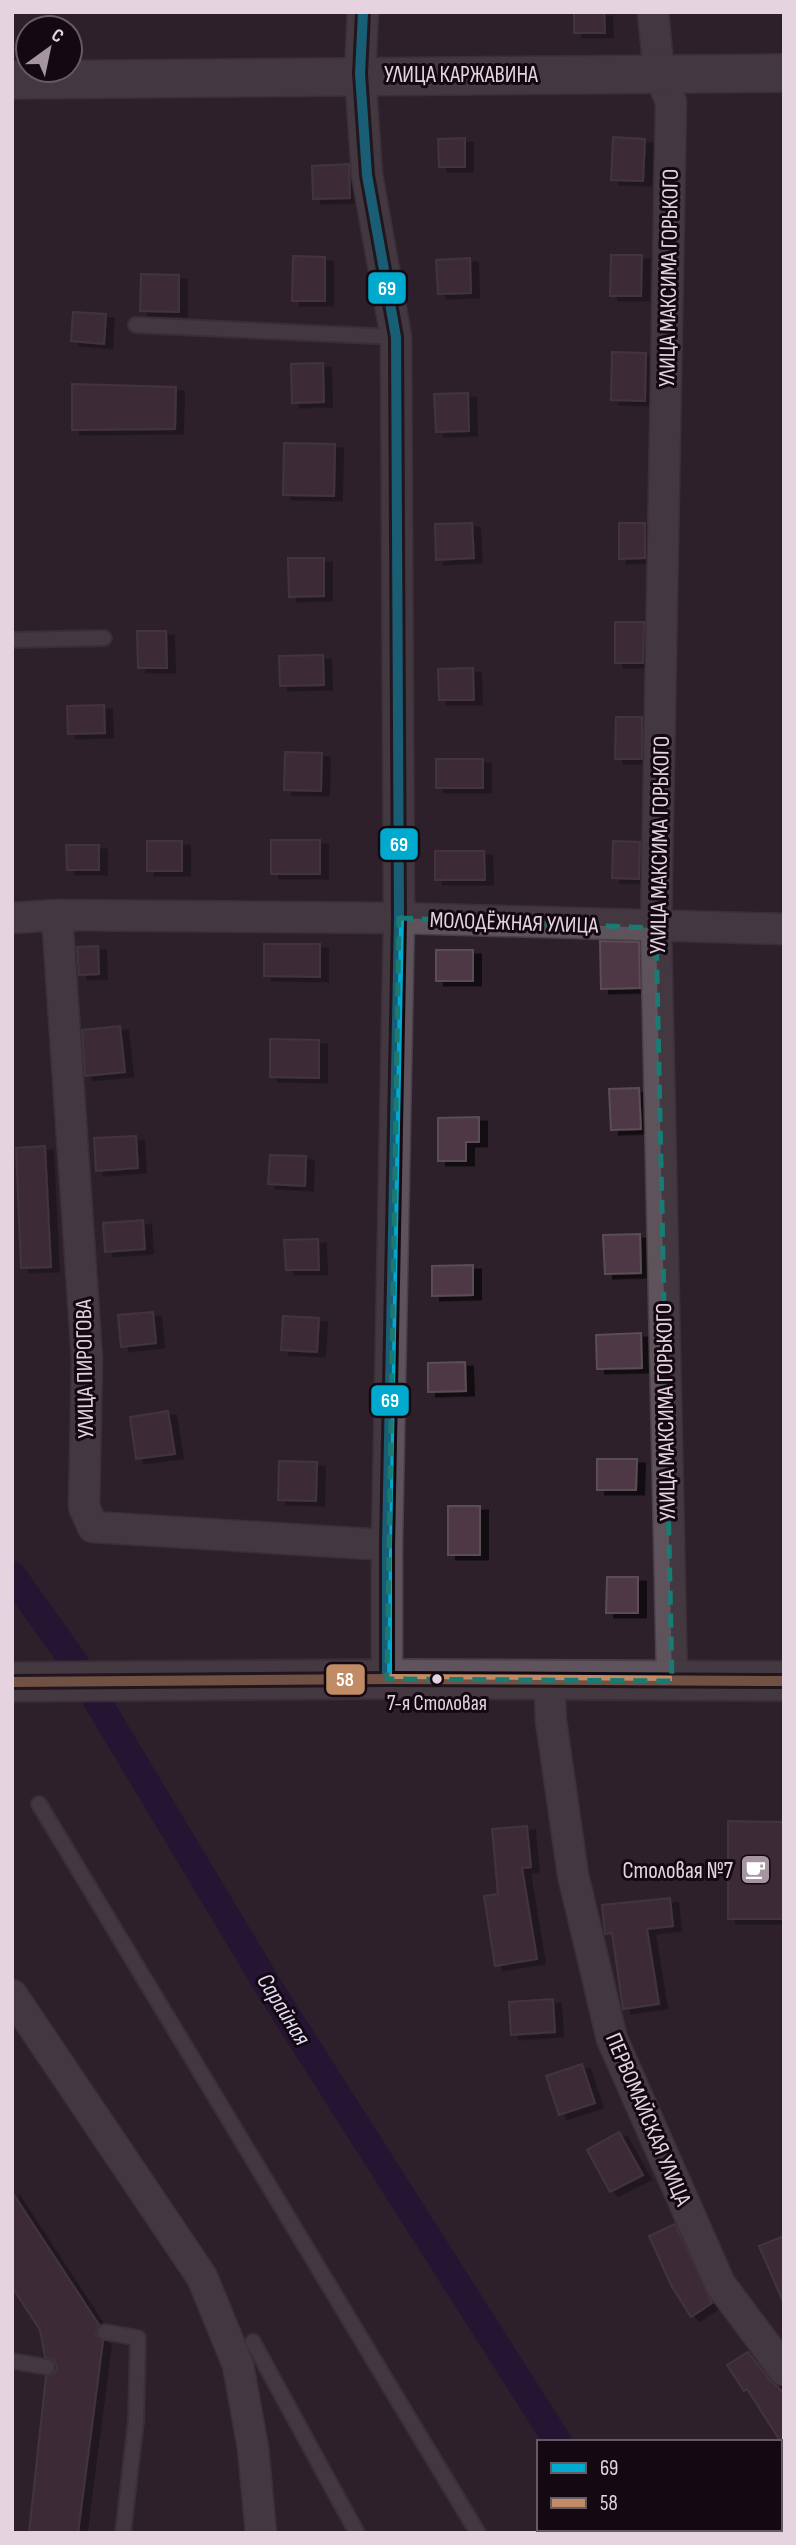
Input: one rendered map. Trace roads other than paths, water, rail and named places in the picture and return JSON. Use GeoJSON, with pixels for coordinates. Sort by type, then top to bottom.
{"type":"FeatureCollection","features":[{"type":"Feature","properties":{"kind":"main road"},"geometry":{"type":"LineString","coordinates":[[12,1682],[387,1679],[784,1681]]}},
{"type":"Feature","properties":{"kind":"street"},"geometry":{"type":"LineString","coordinates":[[362,12],[360,74],[367,175],[396,337],[399,918],[387,1545],[387,1679]]}},
{"type":"Feature","properties":{"kind":"street","name":"УЛИЦА МАКСИМА ГОРЬКОГО"},"geometry":{"type":"LineString","coordinates":[[653,12],[659,73],[671,102],[656,928],[672,1681]]}},
{"type":"Feature","properties":{"kind":"street","name":"УЛИЦА КАРЖАВИНА"},"geometry":{"type":"LineString","coordinates":[[12,80],[360,74],[784,73]]}},
{"type":"Feature","properties":{"kind":"street","name":"МОЛОДЁЖНАЯ УЛИЦА"},"geometry":{"type":"LineString","coordinates":[[35,918],[399,918],[656,928],[784,929]]}},
{"type":"Feature","properties":{"kind":"street","name":"УЛИЦА ПИРОГОВА"},"geometry":{"type":"LineString","coordinates":[[35,918],[87,1359],[84,1507],[93,1527],[387,1545]]}},
{"type":"Feature","properties":{"kind":"street","name":"ПЕРВОМАЙСКАЯ УЛИЦА"},"geometry":{"type":"LineString","coordinates":[[549,1679],[551,1721],[573,1875],[611,2039],[720,2284],[784,2370]]}},
{"type":"Feature","properties":{"kind":"street"},"geometry":{"type":"LineString","coordinates":[[12,1995],[202,2277],[238,2364],[253,2448],[261,2533]]}},
{"type":"Feature","properties":{"kind":"lane"},"geometry":{"type":"LineString","coordinates":[[136,326],[396,337]]}},
{"type":"Feature","properties":{"kind":"lane"},"geometry":{"type":"LineString","coordinates":[[12,640],[104,638]]}},
{"type":"Feature","properties":{"kind":"lane"},"geometry":{"type":"LineString","coordinates":[[39,1804],[478,2533]]}},
{"type":"Feature","properties":{"kind":"lane"},"geometry":{"type":"LineString","coordinates":[[105,2332],[138,2338],[136,2421],[123,2533]]}},
{"type":"Feature","properties":{"kind":"lane"},"geometry":{"type":"LineString","coordinates":[[253,2342],[357,2533]]}},
{"type":"Feature","properties":{"kind":"lane"},"geometry":{"type":"LineString","coordinates":[[12,2361],[47,2367]]}},
{"type":"Feature","properties":{"kind":"waterway","name":"Сарайная"},"geometry":{"type":"LineString","coordinates":[[12,1575],[72,1659],[270,1989],[557,2440]]}},
{"type":"Feature","properties":{"kind":"place","name":"7-я Столовая"},"geometry":{"type":"Point","coordinates":[437,1679]}},
{"type":"Feature","properties":{"kind":"place","name":"Столовая №7"},"geometry":{"type":"Point","coordinates":[756,1870]}}]}
